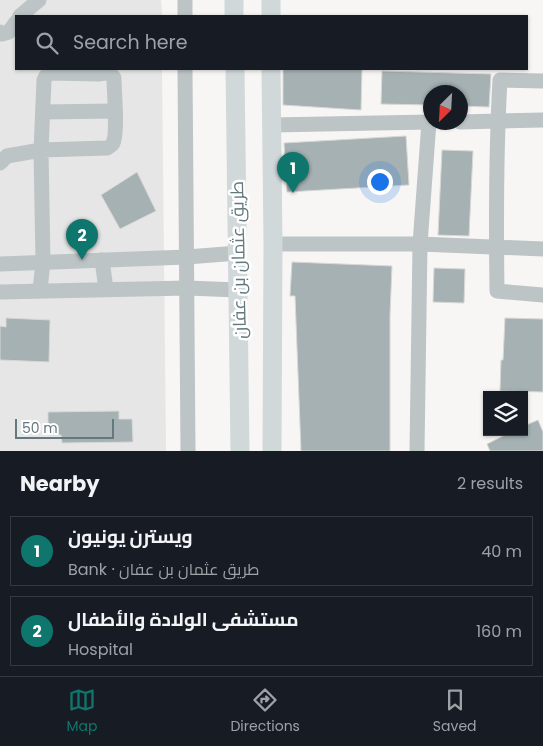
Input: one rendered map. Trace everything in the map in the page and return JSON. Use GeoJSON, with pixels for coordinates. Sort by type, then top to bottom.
{"type":"FeatureCollection","features":[{"type":"Feature","properties":{"kind":"main road"},"geometry":{"type":"LineString","coordinates":[[234,0],[234,15]]}},
{"type":"Feature","properties":{"kind":"main road"},"geometry":{"type":"LineString","coordinates":[[271,0],[271,15]]}},
{"type":"Feature","properties":{"kind":"main road","name":"طريق عثمان بن عفان"},"geometry":{"type":"LineString","coordinates":[[235,70],[240,451]]}},
{"type":"Feature","properties":{"kind":"main road","name":"طريق عثمان بن عفان"},"geometry":{"type":"LineString","coordinates":[[271,70],[273,244],[272,451]]}},
{"type":"Feature","properties":{"kind":"street"},"geometry":{"type":"LineString","coordinates":[[20,13],[40,0]]}},
{"type":"Feature","properties":{"kind":"street"},"geometry":{"type":"LineString","coordinates":[[185,0],[185,15]]}},
{"type":"Feature","properties":{"kind":"street"},"geometry":{"type":"LineString","coordinates":[[0,32],[2,34],[8,32],[15,21]]}},
{"type":"Feature","properties":{"kind":"street"},"geometry":{"type":"LineString","coordinates":[[185,70],[188,257],[188,451]]}},
{"type":"Feature","properties":{"kind":"street"},"geometry":{"type":"LineString","coordinates":[[0,163],[8,156],[41,150],[107,148],[113,144],[115,111],[114,78],[112,72],[50,73],[44,80],[41,150],[43,262],[40,290]]}},
{"type":"Feature","properties":{"kind":"street"},"geometry":{"type":"LineString","coordinates":[[543,81],[500,80],[496,247],[496,291],[543,295]]}},
{"type":"Feature","properties":{"kind":"street"},"geometry":{"type":"LineString","coordinates":[[43,112],[115,111]]}},
{"type":"Feature","properties":{"kind":"street"},"geometry":{"type":"LineString","coordinates":[[468,122],[543,120]]}},
{"type":"Feature","properties":{"kind":"street"},"geometry":{"type":"LineString","coordinates":[[272,125],[423,122]]}},
{"type":"Feature","properties":{"kind":"street"},"geometry":{"type":"LineString","coordinates":[[418,451],[420,244],[429,130]]}},
{"type":"Feature","properties":{"kind":"street"},"geometry":{"type":"LineString","coordinates":[[273,244],[420,244],[543,249]]}},
{"type":"Feature","properties":{"kind":"street"},"geometry":{"type":"LineString","coordinates":[[0,264],[188,257],[238,253]]}},
{"type":"Feature","properties":{"kind":"street"},"geometry":{"type":"LineString","coordinates":[[102,260],[106,289]]}},
{"type":"Feature","properties":{"kind":"street"},"geometry":{"type":"LineString","coordinates":[[0,292],[187,288],[238,290]]}},
{"type":"Feature","properties":{"kind":"shaded area"},"geometry":{"type":"Polygon","coordinates":[[[0,0],[161,0],[162,15],[15,15],[15,70],[162,70],[166,451],[0,451],[0,0]]]}},
{"type":"Feature","properties":{"kind":"building"},"geometry":{"type":"Polygon","coordinates":[[[283,70],[362,70],[361,110],[283,105],[283,70]]]}},
{"type":"Feature","properties":{"kind":"building"},"geometry":{"type":"Polygon","coordinates":[[[382,71],[491,74],[489,107],[468,106],[468,85],[423,85],[423,105],[381,104],[382,71]]]}},
{"type":"Feature","properties":{"kind":"building"},"geometry":{"type":"Polygon","coordinates":[[[406,136],[409,185],[287,192],[284,143],[406,136]]]}},
{"type":"Feature","properties":{"kind":"building"},"geometry":{"type":"Polygon","coordinates":[[[442,150],[473,151],[469,236],[438,235],[442,150]]]}},
{"type":"Feature","properties":{"kind":"building"},"geometry":{"type":"Polygon","coordinates":[[[137,172],[156,211],[120,229],[101,195],[137,172]]]}},
{"type":"Feature","properties":{"kind":"building"},"geometry":{"type":"Polygon","coordinates":[[[292,262],[392,266],[390,451],[301,451],[295,296],[290,296],[292,262]]]}},
{"type":"Feature","properties":{"kind":"building"},"geometry":{"type":"Polygon","coordinates":[[[434,268],[465,269],[464,303],[433,302],[434,268]]]}},
{"type":"Feature","properties":{"kind":"building"},"geometry":{"type":"Polygon","coordinates":[[[6,318],[50,320],[49,362],[0,360],[0,326],[6,327],[6,318]]]}},
{"type":"Feature","properties":{"kind":"building"},"geometry":{"type":"Polygon","coordinates":[[[505,318],[543,319],[543,392],[500,391],[501,360],[503,360],[505,318]]]}},
{"type":"Feature","properties":{"kind":"building"},"geometry":{"type":"Polygon","coordinates":[[[119,411],[119,419],[132,419],[133,442],[62,443],[61,435],[48,435],[48,412],[119,411]]]}},
{"type":"Feature","properties":{"kind":"building"},"geometry":{"type":"Polygon","coordinates":[[[538,420],[543,432],[543,451],[490,451],[487,444],[503,436],[528,436],[528,424],[538,420]]]}},
{"type":"Feature","properties":{"kind":"place","name":"ويسترن يونيون"},"geometry":{"type":"Point","coordinates":[293,193]}},
{"type":"Feature","properties":{"kind":"place","name":"مستشفى الولادة والأطفال"},"geometry":{"type":"Point","coordinates":[82,260]}}]}
